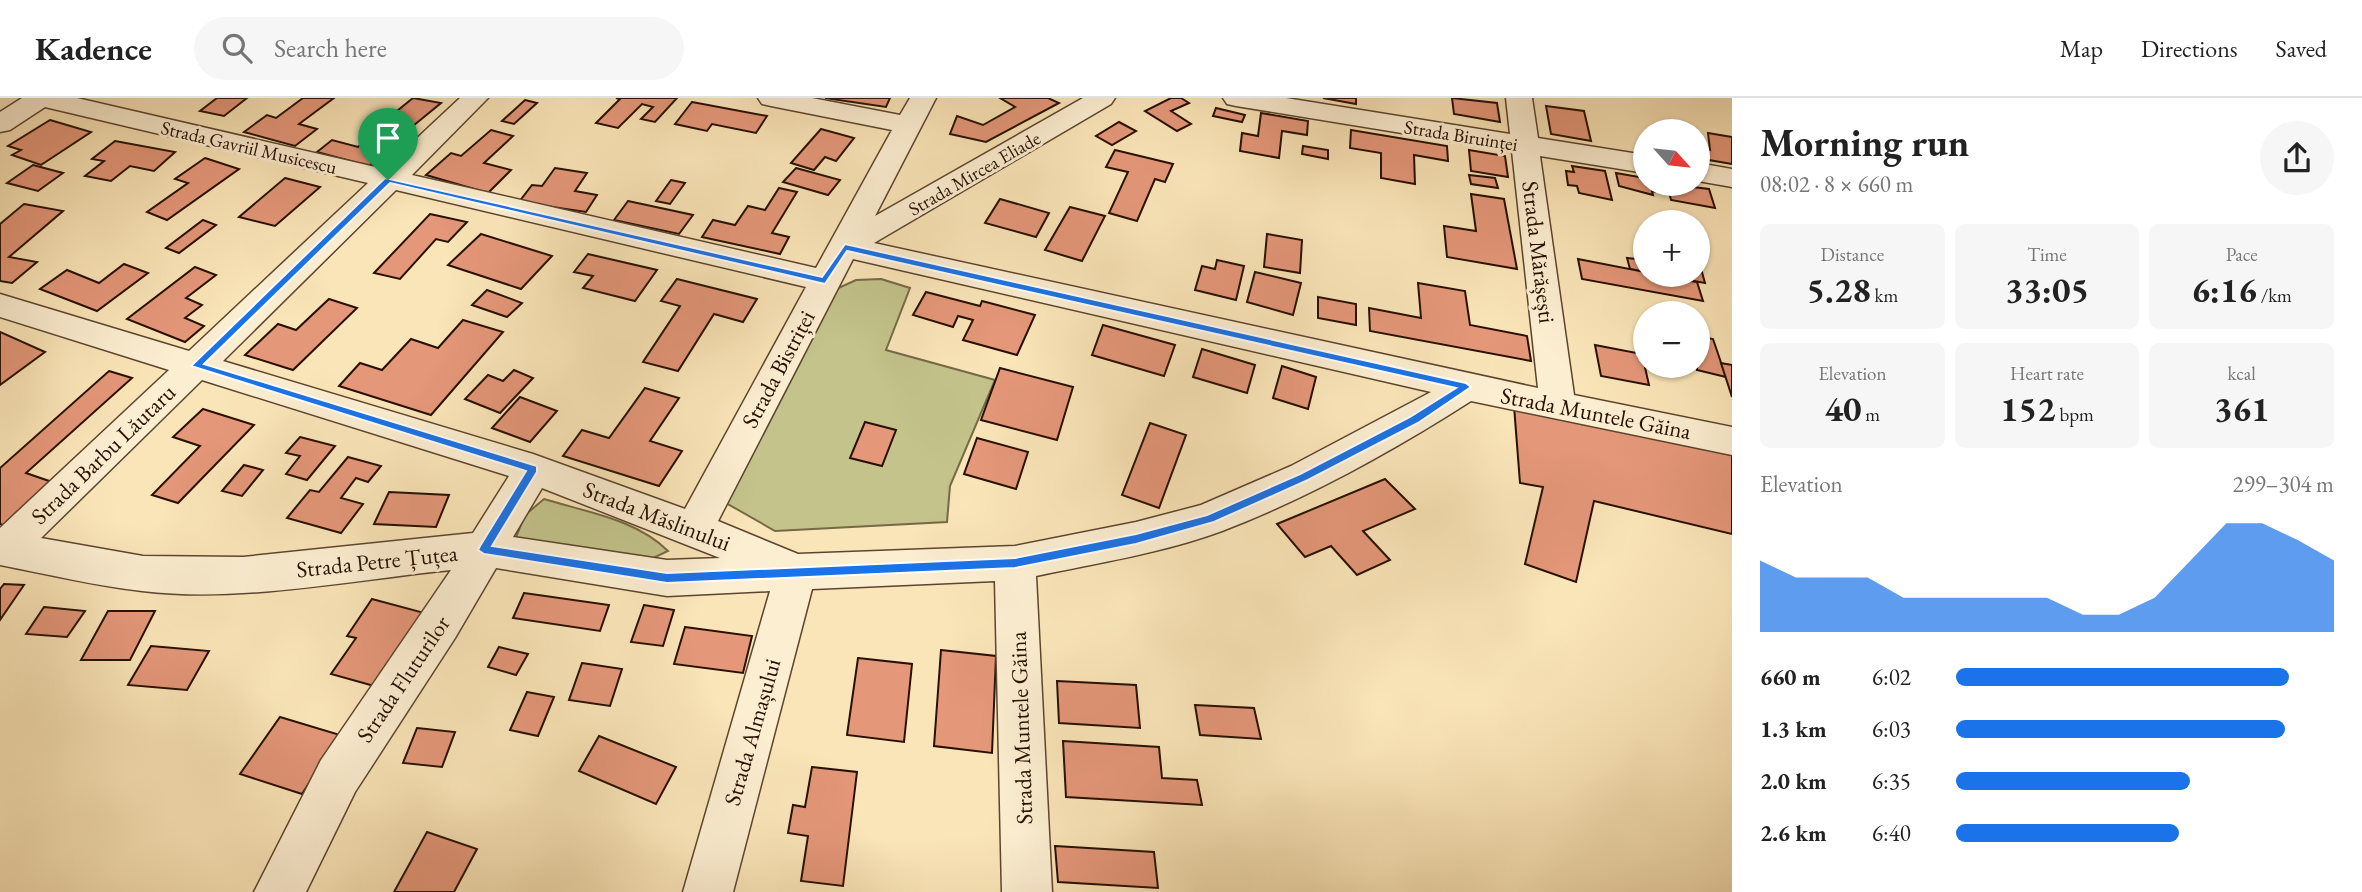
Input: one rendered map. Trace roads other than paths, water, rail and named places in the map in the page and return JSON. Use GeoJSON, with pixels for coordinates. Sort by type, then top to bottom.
{"type":"FeatureCollection","features":[{"type":"Feature","properties":{"kind":"street"},"geometry":{"type":"LineString","coordinates":[[0,124],[41,98]]}},
{"type":"Feature","properties":{"kind":"street","name":"Strada Gavriil Musicescu"},"geometry":{"type":"LineString","coordinates":[[41,98],[825,281]]}},
{"type":"Feature","properties":{"kind":"street","name":"Strada Barbu Lăutaru"},"geometry":{"type":"LineString","coordinates":[[2,548],[197,366],[475,98]]}},
{"type":"Feature","properties":{"kind":"street"},"geometry":{"type":"LineString","coordinates":[[771,98],[916,112]]}},
{"type":"Feature","properties":{"kind":"street","name":"Strada Mircea Eliade"},"geometry":{"type":"LineString","coordinates":[[845,247],[1102,98]]}},
{"type":"Feature","properties":{"kind":"street","name":"Strada Biruinței"},"geometry":{"type":"LineString","coordinates":[[1236,98],[1633,162]]}},
{"type":"Feature","properties":{"kind":"street","name":"Strada Mărășești"},"geometry":{"type":"LineString","coordinates":[[1519,98],[1558,406]]}},
{"type":"Feature","properties":{"kind":"street","name":"Strada Bistriței"},"geometry":{"type":"LineString","coordinates":[[694,529],[916,112]]}},
{"type":"Feature","properties":{"kind":"street"},"geometry":{"type":"LineString","coordinates":[[1710,174],[1732,178]]}},
{"type":"Feature","properties":{"kind":"street","name":"Strada Muntele Găina"},"geometry":{"type":"LineString","coordinates":[[845,247],[1466,387],[1732,441]]}},
{"type":"Feature","properties":{"kind":"street","name":"Strada Măslinului"},"geometry":{"type":"LineString","coordinates":[[0,305],[533,469],[694,529],[796,572],[1015,563],[1136,539],[1209,519],[1304,477],[1414,420],[1466,387]]}},
{"type":"Feature","properties":{"kind":"street","name":"Strada Fluturilor"},"geometry":{"type":"LineString","coordinates":[[279,892],[338,776],[440,625],[533,469]]}},
{"type":"Feature","properties":{"kind":"street","name":"Strada Petre Țuțea"},"geometry":{"type":"LineString","coordinates":[[2,548],[143,574],[243,575],[484,550],[667,578],[796,572]]}},
{"type":"Feature","properties":{"kind":"street","name":"Strada Muntele Găina"},"geometry":{"type":"LineString","coordinates":[[1015,563],[1027,892]]}},
{"type":"Feature","properties":{"kind":"street","name":"Strada Almașului"},"geometry":{"type":"LineString","coordinates":[[708,892],[796,572]]}}]}
